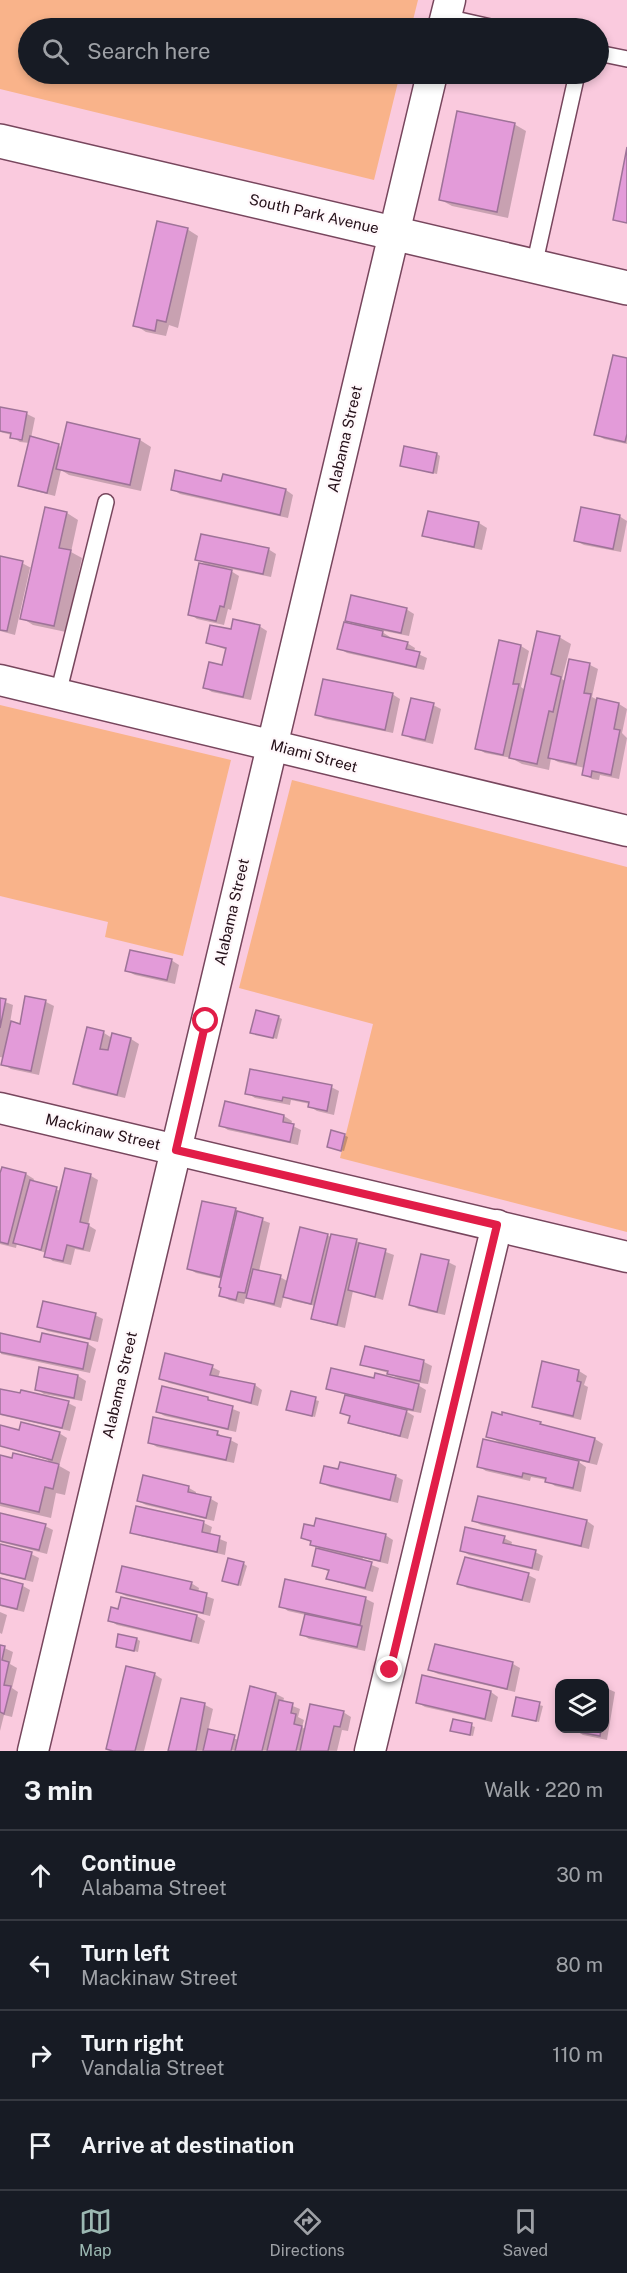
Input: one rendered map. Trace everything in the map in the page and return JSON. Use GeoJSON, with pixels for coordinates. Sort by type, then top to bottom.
{"type":"FeatureCollection","features":[{"type":"Feature","properties":{"kind":"street","name":"Alabama Street"},"geometry":{"type":"LineString","coordinates":[[33,1751],[430,84]]}},
{"type":"Feature","properties":{"kind":"street","name":"South Park Avenue"},"geometry":{"type":"LineString","coordinates":[[0,141],[627,288]]}},
{"type":"Feature","properties":{"kind":"street","name":"Miami Street"},"geometry":{"type":"LineString","coordinates":[[0,680],[627,831]]}},
{"type":"Feature","properties":{"kind":"street","name":"Mackinaw Street"},"geometry":{"type":"LineString","coordinates":[[0,1108],[627,1257]]}},
{"type":"Feature","properties":{"kind":"street"},"geometry":{"type":"LineString","coordinates":[[370,1751],[497,1225]]}},
{"type":"Feature","properties":{"kind":"lane"},"geometry":{"type":"LineString","coordinates":[[447,9],[470,18]]}},
{"type":"Feature","properties":{"kind":"lane"},"geometry":{"type":"LineString","coordinates":[[609,55],[627,59]]}},
{"type":"Feature","properties":{"kind":"lane"},"geometry":{"type":"LineString","coordinates":[[534,266],[575,84]]}},
{"type":"Feature","properties":{"kind":"lane"},"geometry":{"type":"LineString","coordinates":[[58,694],[106,502]]}},
{"type":"Feature","properties":{"kind":"shaded area"},"geometry":{"type":"Polygon","coordinates":[[[0,0],[418,0],[414,18],[18,18],[18,84],[398,84],[374,180],[0,89],[0,0]]]}},
{"type":"Feature","properties":{"kind":"shaded area"},"geometry":{"type":"Polygon","coordinates":[[[0,705],[231,760],[183,956],[105,937],[108,922],[0,896],[0,705]]]}},
{"type":"Feature","properties":{"kind":"shaded area"},"geometry":{"type":"Polygon","coordinates":[[[292,780],[627,867],[627,1232],[340,1158],[373,1024],[239,988],[292,780]]]}},
{"type":"Feature","properties":{"kind":"building"},"geometry":{"type":"Polygon","coordinates":[[[457,111],[515,123],[497,212],[439,200],[457,111]]]}},
{"type":"Feature","properties":{"kind":"building"},"geometry":{"type":"Polygon","coordinates":[[[627,147],[627,223],[613,220],[627,147]]]}},
{"type":"Feature","properties":{"kind":"building"},"geometry":{"type":"Polygon","coordinates":[[[157,221],[188,228],[166,322],[157,320],[155,331],[133,326],[157,221]]]}},
{"type":"Feature","properties":{"kind":"building"},"geometry":{"type":"Polygon","coordinates":[[[613,355],[627,358],[627,434],[625,442],[594,435],[613,355]]]}},
{"type":"Feature","properties":{"kind":"building"},"geometry":{"type":"Polygon","coordinates":[[[0,407],[27,412],[22,440],[10,438],[11,433],[0,431],[0,407]]]}},
{"type":"Feature","properties":{"kind":"building"},"geometry":{"type":"Polygon","coordinates":[[[67,422],[140,439],[130,485],[56,469],[67,422]]]}},
{"type":"Feature","properties":{"kind":"building"},"geometry":{"type":"Polygon","coordinates":[[[30,436],[59,444],[47,493],[18,486],[30,436]]]}},
{"type":"Feature","properties":{"kind":"building"},"geometry":{"type":"Polygon","coordinates":[[[404,446],[437,453],[433,473],[400,466],[404,446]]]}},
{"type":"Feature","properties":{"kind":"building"},"geometry":{"type":"Polygon","coordinates":[[[175,470],[221,481],[223,474],[286,489],[280,515],[171,490],[175,470]]]}},
{"type":"Feature","properties":{"kind":"building"},"geometry":{"type":"Polygon","coordinates":[[[45,507],[67,512],[59,548],[71,550],[54,626],[20,619],[45,507]]]}},
{"type":"Feature","properties":{"kind":"building"},"geometry":{"type":"Polygon","coordinates":[[[581,507],[620,515],[613,549],[574,541],[581,507]]]}},
{"type":"Feature","properties":{"kind":"building"},"geometry":{"type":"Polygon","coordinates":[[[428,511],[479,522],[474,547],[422,536],[428,511]]]}},
{"type":"Feature","properties":{"kind":"building"},"geometry":{"type":"Polygon","coordinates":[[[201,534],[269,548],[263,574],[195,560],[201,534]]]}},
{"type":"Feature","properties":{"kind":"building"},"geometry":{"type":"Polygon","coordinates":[[[0,556],[23,561],[7,631],[0,630],[0,556]]]}},
{"type":"Feature","properties":{"kind":"building"},"geometry":{"type":"Polygon","coordinates":[[[199,563],[232,570],[224,607],[220,606],[216,621],[188,615],[199,563]]]}},
{"type":"Feature","properties":{"kind":"building"},"geometry":{"type":"Polygon","coordinates":[[[351,595],[407,608],[401,633],[345,621],[351,595]]]}},
{"type":"Feature","properties":{"kind":"building"},"geometry":{"type":"Polygon","coordinates":[[[233,619],[260,625],[243,697],[203,688],[209,662],[222,665],[226,648],[206,643],[210,625],[231,629],[233,619]]]}},
{"type":"Feature","properties":{"kind":"building"},"geometry":{"type":"Polygon","coordinates":[[[344,622],[383,631],[382,636],[408,642],[406,649],[420,652],[416,667],[337,649],[344,622]]]}},
{"type":"Feature","properties":{"kind":"building"},"geometry":{"type":"Polygon","coordinates":[[[537,631],[560,636],[551,674],[561,677],[553,712],[549,711],[537,764],[509,758],[537,631]]]}},
{"type":"Feature","properties":{"kind":"building"},"geometry":{"type":"Polygon","coordinates":[[[499,640],[521,645],[513,684],[519,684],[503,755],[475,749],[499,640]]]}},
{"type":"Feature","properties":{"kind":"building"},"geometry":{"type":"Polygon","coordinates":[[[569,659],[590,663],[584,693],[591,694],[576,764],[548,758],[569,659]]]}},
{"type":"Feature","properties":{"kind":"building"},"geometry":{"type":"Polygon","coordinates":[[[323,679],[393,693],[385,730],[315,715],[323,679]]]}},
{"type":"Feature","properties":{"kind":"building"},"geometry":{"type":"Polygon","coordinates":[[[411,698],[434,703],[425,740],[402,735],[411,698]]]}},
{"type":"Feature","properties":{"kind":"building"},"geometry":{"type":"Polygon","coordinates":[[[597,698],[619,703],[614,729],[620,730],[611,775],[592,771],[591,777],[582,775],[597,698]]]}},
{"type":"Feature","properties":{"kind":"building"},"geometry":{"type":"Polygon","coordinates":[[[130,950],[172,959],[167,980],[125,971],[130,950]]]}},
{"type":"Feature","properties":{"kind":"building"},"geometry":{"type":"Polygon","coordinates":[[[25,996],[46,1000],[31,1071],[1,1065],[11,1021],[20,1024],[25,996]]]}},
{"type":"Feature","properties":{"kind":"building"},"geometry":{"type":"Polygon","coordinates":[[[0,998],[6,999],[0,1028],[0,998]]]}},
{"type":"Feature","properties":{"kind":"building"},"geometry":{"type":"Polygon","coordinates":[[[256,1010],[279,1016],[273,1038],[250,1033],[256,1010]]]}},
{"type":"Feature","properties":{"kind":"building"},"geometry":{"type":"Polygon","coordinates":[[[87,1027],[104,1031],[100,1049],[108,1050],[112,1033],[131,1038],[117,1095],[73,1084],[87,1027]]]}},
{"type":"Feature","properties":{"kind":"building"},"geometry":{"type":"Polygon","coordinates":[[[250,1069],[332,1085],[327,1111],[308,1107],[309,1102],[283,1097],[282,1101],[245,1094],[250,1069]]]}},
{"type":"Feature","properties":{"kind":"building"},"geometry":{"type":"Polygon","coordinates":[[[225,1101],[284,1115],[283,1122],[294,1124],[290,1142],[219,1126],[225,1101]]]}},
{"type":"Feature","properties":{"kind":"building"},"geometry":{"type":"Polygon","coordinates":[[[331,1130],[345,1134],[341,1151],[327,1147],[331,1130]]]}},
{"type":"Feature","properties":{"kind":"building"},"geometry":{"type":"Polygon","coordinates":[[[2,1167],[26,1173],[8,1244],[0,1242],[0,1173],[2,1167]]]}},
{"type":"Feature","properties":{"kind":"building"},"geometry":{"type":"Polygon","coordinates":[[[65,1168],[91,1174],[80,1222],[89,1224],[83,1249],[67,1245],[63,1261],[44,1257],[65,1168]]]}},
{"type":"Feature","properties":{"kind":"building"},"geometry":{"type":"Polygon","coordinates":[[[30,1180],[57,1187],[41,1250],[13,1243],[30,1180]]]}},
{"type":"Feature","properties":{"kind":"building"},"geometry":{"type":"Polygon","coordinates":[[[202,1201],[236,1208],[220,1277],[187,1269],[202,1201]]]}},
{"type":"Feature","properties":{"kind":"building"},"geometry":{"type":"Polygon","coordinates":[[[237,1211],[263,1218],[245,1293],[238,1292],[236,1300],[219,1296],[221,1288],[219,1287],[237,1211]]]}},
{"type":"Feature","properties":{"kind":"building"},"geometry":{"type":"Polygon","coordinates":[[[300,1227],[328,1234],[311,1304],[283,1297],[300,1227]]]}},
{"type":"Feature","properties":{"kind":"building"},"geometry":{"type":"Polygon","coordinates":[[[331,1234],[357,1239],[337,1325],[311,1319],[331,1234]]]}},
{"type":"Feature","properties":{"kind":"building"},"geometry":{"type":"Polygon","coordinates":[[[359,1243],[386,1249],[375,1297],[348,1290],[359,1243]]]}},
{"type":"Feature","properties":{"kind":"building"},"geometry":{"type":"Polygon","coordinates":[[[421,1254],[449,1260],[437,1312],[409,1305],[421,1254]]]}},
{"type":"Feature","properties":{"kind":"building"},"geometry":{"type":"Polygon","coordinates":[[[253,1269],[281,1275],[274,1304],[246,1298],[253,1269]]]}},
{"type":"Feature","properties":{"kind":"building"},"geometry":{"type":"Polygon","coordinates":[[[43,1301],[96,1313],[90,1339],[37,1327],[43,1301]]]}},
{"type":"Feature","properties":{"kind":"building"},"geometry":{"type":"Polygon","coordinates":[[[0,1333],[40,1342],[42,1333],[88,1343],[83,1369],[0,1352],[0,1333]]]}},
{"type":"Feature","properties":{"kind":"building"},"geometry":{"type":"Polygon","coordinates":[[[365,1346],[424,1360],[420,1381],[360,1365],[365,1346]]]}},
{"type":"Feature","properties":{"kind":"building"},"geometry":{"type":"Polygon","coordinates":[[[165,1353],[213,1365],[210,1375],[255,1384],[251,1403],[159,1379],[165,1353]]]}},
{"type":"Feature","properties":{"kind":"building"},"geometry":{"type":"Polygon","coordinates":[[[542,1361],[579,1370],[577,1381],[581,1382],[573,1416],[532,1407],[542,1361]]]}},
{"type":"Feature","properties":{"kind":"building"},"geometry":{"type":"Polygon","coordinates":[[[39,1367],[78,1375],[74,1398],[35,1390],[39,1367]]]}},
{"type":"Feature","properties":{"kind":"building"},"geometry":{"type":"Polygon","coordinates":[[[331,1368],[374,1378],[375,1373],[419,1384],[413,1410],[326,1389],[331,1368]]]}},
{"type":"Feature","properties":{"kind":"building"},"geometry":{"type":"Polygon","coordinates":[[[162,1386],[208,1397],[208,1400],[233,1406],[228,1429],[156,1412],[162,1386]]]}},
{"type":"Feature","properties":{"kind":"building"},"geometry":{"type":"Polygon","coordinates":[[[0,1389],[20,1393],[21,1390],[69,1401],[62,1428],[0,1414],[0,1389]]]}},
{"type":"Feature","properties":{"kind":"building"},"geometry":{"type":"Polygon","coordinates":[[[291,1391],[316,1397],[312,1416],[286,1410],[291,1391]]]}},
{"type":"Feature","properties":{"kind":"building"},"geometry":{"type":"Polygon","coordinates":[[[345,1395],[407,1410],[400,1436],[348,1423],[350,1416],[340,1413],[345,1395]]]}},
{"type":"Feature","properties":{"kind":"building"},"geometry":{"type":"Polygon","coordinates":[[[492,1412],[502,1415],[502,1412],[595,1438],[589,1462],[486,1437],[492,1412]]]}},
{"type":"Feature","properties":{"kind":"building"},"geometry":{"type":"Polygon","coordinates":[[[153,1417],[218,1431],[217,1435],[231,1438],[226,1460],[148,1443],[153,1417]]]}},
{"type":"Feature","properties":{"kind":"building"},"geometry":{"type":"Polygon","coordinates":[[[21,1422],[60,1432],[52,1460],[0,1446],[0,1425],[19,1430],[21,1422]]]}},
{"type":"Feature","properties":{"kind":"building"},"geometry":{"type":"Polygon","coordinates":[[[483,1439],[579,1461],[573,1488],[545,1482],[546,1478],[523,1473],[522,1477],[477,1467],[483,1439]]]}},
{"type":"Feature","properties":{"kind":"building"},"geometry":{"type":"Polygon","coordinates":[[[13,1453],[59,1464],[53,1489],[45,1487],[39,1512],[0,1503],[0,1455],[12,1458],[13,1453]]]}},
{"type":"Feature","properties":{"kind":"building"},"geometry":{"type":"Polygon","coordinates":[[[340,1462],[396,1475],[390,1500],[320,1483],[324,1466],[338,1469],[340,1462]]]}},
{"type":"Feature","properties":{"kind":"building"},"geometry":{"type":"Polygon","coordinates":[[[143,1475],[189,1486],[188,1492],[211,1497],[206,1518],[137,1501],[143,1475]]]}},
{"type":"Feature","properties":{"kind":"building"},"geometry":{"type":"Polygon","coordinates":[[[478,1496],[587,1520],[581,1546],[472,1521],[478,1496]]]}},
{"type":"Feature","properties":{"kind":"building"},"geometry":{"type":"Polygon","coordinates":[[[136,1506],[204,1521],[202,1532],[220,1536],[217,1552],[130,1533],[136,1506]]]}},
{"type":"Feature","properties":{"kind":"building"},"geometry":{"type":"Polygon","coordinates":[[[0,1513],[46,1524],[39,1550],[0,1541],[0,1513]]]}},
{"type":"Feature","properties":{"kind":"building"},"geometry":{"type":"Polygon","coordinates":[[[316,1518],[386,1534],[380,1561],[310,1545],[311,1541],[301,1538],[304,1524],[314,1526],[316,1518]]]}},
{"type":"Feature","properties":{"kind":"building"},"geometry":{"type":"Polygon","coordinates":[[[465,1527],[505,1536],[503,1543],[536,1550],[532,1568],[460,1551],[465,1527]]]}},
{"type":"Feature","properties":{"kind":"building"},"geometry":{"type":"Polygon","coordinates":[[[0,1544],[32,1552],[25,1579],[0,1573],[0,1544]]]}},
{"type":"Feature","properties":{"kind":"building"},"geometry":{"type":"Polygon","coordinates":[[[316,1548],[372,1562],[365,1588],[326,1579],[329,1570],[312,1566],[316,1548]]]}},
{"type":"Feature","properties":{"kind":"building"},"geometry":{"type":"Polygon","coordinates":[[[465,1557],[529,1573],[522,1600],[457,1584],[465,1557]]]}},
{"type":"Feature","properties":{"kind":"building"},"geometry":{"type":"Polygon","coordinates":[[[228,1558],[244,1562],[238,1585],[222,1581],[228,1558]]]}},
{"type":"Feature","properties":{"kind":"building"},"geometry":{"type":"Polygon","coordinates":[[[122,1566],[192,1582],[190,1589],[207,1593],[203,1613],[116,1592],[122,1566]]]}},
{"type":"Feature","properties":{"kind":"building"},"geometry":{"type":"Polygon","coordinates":[[[0,1578],[23,1584],[17,1609],[0,1605],[0,1578]]]}},
{"type":"Feature","properties":{"kind":"building"},"geometry":{"type":"Polygon","coordinates":[[[285,1579],[366,1597],[360,1625],[279,1607],[285,1579]]]}},
{"type":"Feature","properties":{"kind":"building"},"geometry":{"type":"Polygon","coordinates":[[[121,1597],[197,1615],[191,1641],[108,1621],[111,1607],[118,1609],[121,1597]]]}},
{"type":"Feature","properties":{"kind":"building"},"geometry":{"type":"Polygon","coordinates":[[[305,1614],[362,1626],[357,1647],[300,1635],[305,1614]]]}},
{"type":"Feature","properties":{"kind":"building"},"geometry":{"type":"Polygon","coordinates":[[[118,1634],[137,1638],[134,1651],[116,1647],[118,1634]]]}},
{"type":"Feature","properties":{"kind":"building"},"geometry":{"type":"Polygon","coordinates":[[[435,1644],[513,1662],[507,1689],[428,1670],[435,1644]]]}},
{"type":"Feature","properties":{"kind":"building"},"geometry":{"type":"Polygon","coordinates":[[[0,1645],[5,1646],[2,1660],[9,1662],[4,1685],[11,1686],[4,1714],[0,1712],[0,1645]]]}},
{"type":"Feature","properties":{"kind":"building"},"geometry":{"type":"Polygon","coordinates":[[[126,1666],[155,1673],[135,1751],[113,1751],[106,1749],[126,1666]]]}},
{"type":"Feature","properties":{"kind":"building"},"geometry":{"type":"Polygon","coordinates":[[[422,1675],[491,1691],[485,1719],[416,1703],[422,1675]]]}},
{"type":"Feature","properties":{"kind":"building"},"geometry":{"type":"Polygon","coordinates":[[[250,1686],[276,1693],[262,1751],[235,1751],[250,1686]]]}},
{"type":"Feature","properties":{"kind":"building"},"geometry":{"type":"Polygon","coordinates":[[[516,1697],[540,1702],[536,1721],[512,1716],[516,1697]]]}},
{"type":"Feature","properties":{"kind":"building"},"geometry":{"type":"Polygon","coordinates":[[[181,1698],[205,1703],[196,1751],[168,1751],[181,1698]]]}},
{"type":"Feature","properties":{"kind":"building"},"geometry":{"type":"Polygon","coordinates":[[[279,1700],[293,1703],[291,1713],[296,1714],[294,1724],[302,1726],[296,1751],[267,1751],[279,1700]]]}},
{"type":"Feature","properties":{"kind":"building"},"geometry":{"type":"Polygon","coordinates":[[[310,1704],[344,1711],[340,1727],[334,1726],[328,1751],[300,1751],[310,1704]]]}},
{"type":"Feature","properties":{"kind":"building"},"geometry":{"type":"Polygon","coordinates":[[[453,1719],[472,1723],[470,1735],[450,1731],[453,1719]]]}},
{"type":"Feature","properties":{"kind":"building"},"geometry":{"type":"Polygon","coordinates":[[[208,1729],[235,1735],[231,1751],[203,1751],[208,1729]]]}},
{"type":"Feature","properties":{"kind":"building"},"geometry":{"type":"Polygon","coordinates":[[[584,1733],[600,1733],[600,1736],[584,1733]]]}},
{"type":"Feature","properties":{"kind":"route"},"geometry":{"type":"LineString","coordinates":[[206,1021],[176,1150],[497,1225],[390,1670]]}}]}
